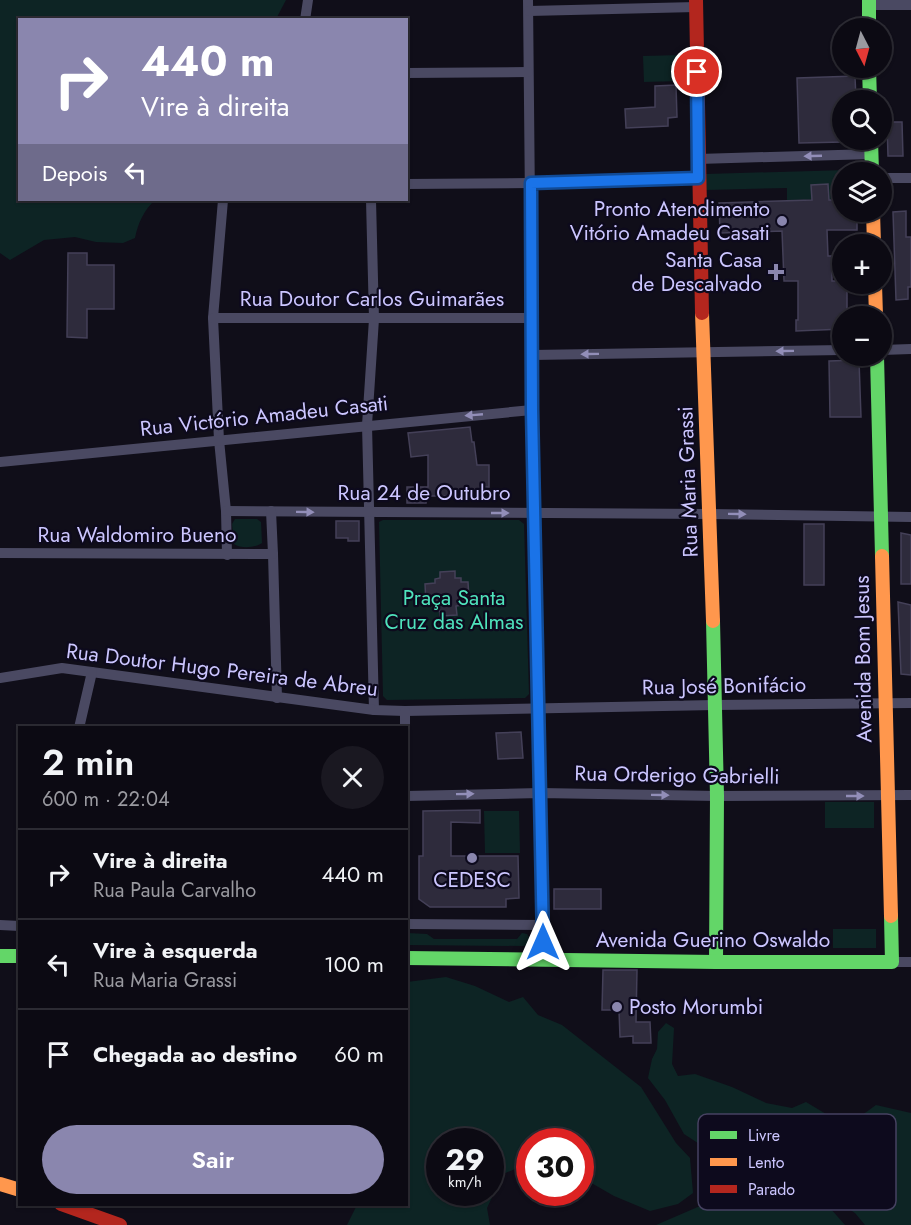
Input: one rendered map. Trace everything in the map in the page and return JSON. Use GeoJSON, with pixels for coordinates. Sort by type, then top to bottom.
{"type":"FeatureCollection","features":[{"type":"Feature","properties":{"kind":"street"},"geometry":{"type":"LineString","coordinates":[[306,18],[308,0]]}},
{"type":"Feature","properties":{"kind":"street"},"geometry":{"type":"LineString","coordinates":[[543,960],[532,410],[529,5],[696,3]]}},
{"type":"Feature","properties":{"kind":"street","name":"Rua Maria Grassi"},"geometry":{"type":"LineString","coordinates":[[696,3],[698,178],[717,796],[716,962]]}},
{"type":"Feature","properties":{"kind":"street"},"geometry":{"type":"LineString","coordinates":[[869,3],[911,5]]}},
{"type":"Feature","properties":{"kind":"street"},"geometry":{"type":"LineString","coordinates":[[408,73],[528,72]]}},
{"type":"Feature","properties":{"kind":"street"},"geometry":{"type":"LineString","coordinates":[[872,150],[872,162]]}},
{"type":"Feature","properties":{"kind":"street"},"geometry":{"type":"LineString","coordinates":[[698,159],[872,154]]}},
{"type":"Feature","properties":{"kind":"street"},"geometry":{"type":"LineString","coordinates":[[408,184],[698,178]]}},
{"type":"Feature","properties":{"kind":"street"},"geometry":{"type":"LineString","coordinates":[[892,178],[911,178]]}},
{"type":"Feature","properties":{"kind":"street"},"geometry":{"type":"LineString","coordinates":[[223,201],[213,318],[227,555]]}},
{"type":"Feature","properties":{"kind":"street"},"geometry":{"type":"LineString","coordinates":[[371,201],[374,319],[367,425],[374,710]]}},
{"type":"Feature","properties":{"kind":"street","name":"Rua Doutor Carlos Guimarães"},"geometry":{"type":"LineString","coordinates":[[213,318],[532,318]]}},
{"type":"Feature","properties":{"kind":"street"},"geometry":{"type":"LineString","coordinates":[[892,350],[911,349]]}},
{"type":"Feature","properties":{"kind":"street"},"geometry":{"type":"LineString","coordinates":[[532,356],[832,351]]}},
{"type":"Feature","properties":{"kind":"street","name":"Avenida Bom Jesus"},"geometry":{"type":"LineString","coordinates":[[877,366],[892,962]]}},
{"type":"Feature","properties":{"kind":"street","name":"Rua Victório Amadeu Casati"},"geometry":{"type":"LineString","coordinates":[[0,462],[532,410]]}},
{"type":"Feature","properties":{"kind":"street","name":"Rua 24 de Outubro"},"geometry":{"type":"LineString","coordinates":[[226,511],[911,517]]}},
{"type":"Feature","properties":{"kind":"street"},"geometry":{"type":"LineString","coordinates":[[271,511],[277,698]]}},
{"type":"Feature","properties":{"kind":"street","name":"Rua Waldomiro Bueno"},"geometry":{"type":"LineString","coordinates":[[0,554],[273,554]]}},
{"type":"Feature","properties":{"kind":"street","name":"Rua Doutor Hugo Pereira de Abreu"},"geometry":{"type":"LineString","coordinates":[[0,678],[62,668],[277,698],[374,710],[405,711]]}},
{"type":"Feature","properties":{"kind":"street"},"geometry":{"type":"LineString","coordinates":[[79,726],[92,672]]}},
{"type":"Feature","properties":{"kind":"street","name":"Rua José Bonifácio"},"geometry":{"type":"LineString","coordinates":[[405,711],[911,704]]}},
{"type":"Feature","properties":{"kind":"street"},"geometry":{"type":"LineString","coordinates":[[405,711],[405,726]]}},
{"type":"Feature","properties":{"kind":"street","name":"Rua Orderigo Gabrielli"},"geometry":{"type":"LineString","coordinates":[[408,796],[540,793],[717,796],[911,795]]}},
{"type":"Feature","properties":{"kind":"street"},"geometry":{"type":"LineString","coordinates":[[408,924],[543,925]]}},
{"type":"Feature","properties":{"kind":"street"},"geometry":{"type":"LineString","coordinates":[[0,925],[18,925]]}},
{"type":"Feature","properties":{"kind":"street"},"geometry":{"type":"LineString","coordinates":[[0,956],[18,956]]}},
{"type":"Feature","properties":{"kind":"street","name":"Avenida Guerino Oswaldo"},"geometry":{"type":"LineString","coordinates":[[408,958],[911,962]]}},
{"type":"Feature","properties":{"kind":"street"},"geometry":{"type":"LineString","coordinates":[[0,1184],[18,1189]]}},
{"type":"Feature","properties":{"kind":"street"},"geometry":{"type":"LineString","coordinates":[[67,1206],[120,1225]]}},
{"type":"Feature","properties":{"kind":"green space"},"geometry":{"type":"Polygon","coordinates":[[[0,0],[286,0],[277,18],[18,18],[18,201],[154,201],[142,217],[135,238],[123,243],[96,242],[75,237],[44,240],[10,260],[0,253],[0,0]]]}},
{"type":"Feature","properties":{"kind":"green space"},"geometry":{"type":"Polygon","coordinates":[[[681,55],[681,81],[644,82],[643,56],[681,55]]]}},
{"type":"Feature","properties":{"kind":"green space"},"geometry":{"type":"Polygon","coordinates":[[[832,171],[832,199],[787,200],[787,188],[706,190],[706,174],[832,171]]]}},
{"type":"Feature","properties":{"kind":"green space"},"geometry":{"type":"Polygon","coordinates":[[[235,519],[257,519],[261,522],[262,543],[248,547],[234,544],[232,524],[235,519]]]}},
{"type":"Feature","properties":{"kind":"green space","name":"Praça Santa Cruz das Almas"},"geometry":{"type":"Polygon","coordinates":[[[383,520],[519,520],[524,524],[529,694],[525,698],[387,700],[383,696],[379,522],[383,520]]]}},
{"type":"Feature","properties":{"kind":"green space"},"geometry":{"type":"Polygon","coordinates":[[[825,802],[874,802],[874,828],[825,828],[825,802]]]}},
{"type":"Feature","properties":{"kind":"green space"},"geometry":{"type":"Polygon","coordinates":[[[484,811],[519,811],[520,853],[485,853],[484,811]]]}},
{"type":"Feature","properties":{"kind":"green space"},"geometry":{"type":"Polygon","coordinates":[[[833,929],[876,929],[876,948],[833,948],[833,929]]]}},
{"type":"Feature","properties":{"kind":"green space"},"geometry":{"type":"Polygon","coordinates":[[[408,933],[427,934],[434,939],[517,939],[522,933],[529,937],[527,945],[408,945],[408,933]]]}},
{"type":"Feature","properties":{"kind":"green space"},"geometry":{"type":"Polygon","coordinates":[[[446,977],[475,986],[509,1002],[523,997],[538,1015],[562,1025],[641,1087],[676,1143],[690,1158],[693,1193],[678,1204],[650,1211],[614,1196],[594,1184],[594,1128],[516,1128],[516,1168],[504,1174],[504,1128],[426,1128],[426,1206],[488,1206],[490,1225],[347,1225],[356,1206],[408,1206],[408,982],[446,977]]]}},
{"type":"Feature","properties":{"kind":"green space"},"geometry":{"type":"Polygon","coordinates":[[[666,1023],[674,1028],[672,1064],[678,1076],[695,1074],[732,1087],[766,1103],[792,1108],[806,1102],[826,1114],[698,1114],[698,1143],[684,1134],[665,1100],[648,1078],[652,1059],[657,1049],[658,1032],[666,1023]]]}},
{"type":"Feature","properties":{"kind":"green space"},"geometry":{"type":"Polygon","coordinates":[[[876,1105],[911,1113],[911,1225],[865,1225],[850,1210],[896,1210],[896,1114],[864,1114],[876,1105]]]}},
{"type":"Feature","properties":{"kind":"green space"},"geometry":{"type":"Polygon","coordinates":[[[698,1207],[698,1210],[832,1210],[845,1225],[656,1225],[698,1207]]]}},
{"type":"Feature","properties":{"kind":"building"},"geometry":{"type":"Polygon","coordinates":[[[797,78],[855,78],[856,90],[832,90],[832,142],[799,143],[797,78]]]}},
{"type":"Feature","properties":{"kind":"building"},"geometry":{"type":"Polygon","coordinates":[[[676,85],[677,117],[668,118],[668,126],[626,128],[625,109],[655,107],[655,86],[676,85]]]}},
{"type":"Feature","properties":{"kind":"building"},"geometry":{"type":"Polygon","coordinates":[[[892,122],[902,122],[903,156],[888,156],[888,150],[892,150],[892,122]]]}},
{"type":"Feature","properties":{"kind":"building"},"geometry":{"type":"Polygon","coordinates":[[[828,184],[829,200],[832,200],[832,222],[857,222],[857,230],[827,230],[828,256],[832,256],[832,294],[847,294],[847,306],[832,306],[832,329],[796,331],[798,281],[784,281],[782,231],[720,233],[719,203],[812,200],[811,185],[828,184]]]}},
{"type":"Feature","properties":{"kind":"building"},"geometry":{"type":"Polygon","coordinates":[[[906,211],[906,237],[911,237],[911,287],[908,287],[908,299],[896,300],[893,212],[906,211]]]}},
{"type":"Feature","properties":{"kind":"building"},"geometry":{"type":"Polygon","coordinates":[[[68,253],[87,253],[87,265],[114,265],[114,309],[87,309],[87,338],[67,337],[68,253]]]}},
{"type":"Feature","properties":{"kind":"building"},"geometry":{"type":"Polygon","coordinates":[[[829,361],[832,361],[832,366],[859,366],[861,417],[830,417],[829,361]]]}},
{"type":"Feature","properties":{"kind":"building"},"geometry":{"type":"Polygon","coordinates":[[[470,427],[477,465],[489,465],[489,487],[480,487],[481,492],[456,494],[456,496],[426,496],[426,503],[407,503],[407,487],[428,487],[428,455],[411,457],[408,433],[470,427]]]}},
{"type":"Feature","properties":{"kind":"building"},"geometry":{"type":"Polygon","coordinates":[[[336,521],[359,521],[359,541],[336,538],[336,521]]]}},
{"type":"Feature","properties":{"kind":"building"},"geometry":{"type":"Polygon","coordinates":[[[804,524],[824,524],[824,585],[804,585],[804,524]]]}},
{"type":"Feature","properties":{"kind":"building"},"geometry":{"type":"Polygon","coordinates":[[[901,533],[911,535],[911,584],[901,584],[901,533]]]}},
{"type":"Feature","properties":{"kind":"building"},"geometry":{"type":"Polygon","coordinates":[[[455,571],[455,578],[461,578],[461,582],[468,582],[469,599],[462,600],[462,605],[456,606],[457,615],[440,616],[439,606],[435,607],[435,602],[426,603],[425,584],[435,583],[435,579],[440,578],[440,572],[455,571]]]}},
{"type":"Feature","properties":{"kind":"building"},"geometry":{"type":"Polygon","coordinates":[[[898,602],[911,605],[911,675],[901,674],[898,602]]]}},
{"type":"Feature","properties":{"kind":"building"},"geometry":{"type":"Polygon","coordinates":[[[521,732],[523,758],[498,759],[496,733],[521,732]]]}},
{"type":"Feature","properties":{"kind":"building"},"geometry":{"type":"Polygon","coordinates":[[[480,810],[480,823],[451,822],[451,856],[518,856],[519,898],[506,899],[506,907],[430,907],[419,899],[419,856],[423,856],[423,811],[480,810]]]}},
{"type":"Feature","properties":{"kind":"building"},"geometry":{"type":"Polygon","coordinates":[[[554,889],[601,889],[601,909],[554,909],[554,889]]]}},
{"type":"Feature","properties":{"kind":"building"},"geometry":{"type":"Polygon","coordinates":[[[603,970],[637,970],[636,1022],[650,1022],[651,1043],[633,1043],[633,1036],[620,1037],[619,1010],[602,1010],[603,970]]]}},
{"type":"Feature","properties":{"kind":"traffic: fast"},"geometry":{"type":"LineString","coordinates":[[869,0],[869,18]]}},
{"type":"Feature","properties":{"kind":"traffic: fast"},"geometry":{"type":"LineString","coordinates":[[869,78],[870,90]]}},
{"type":"Feature","properties":{"kind":"traffic: fast"},"geometry":{"type":"LineString","coordinates":[[871,150],[872,162]]}},
{"type":"Feature","properties":{"kind":"traffic: fast"},"geometry":{"type":"LineString","coordinates":[[877,366],[882,556]]}},
{"type":"Feature","properties":{"kind":"traffic: fast"},"geometry":{"type":"LineString","coordinates":[[713,621],[717,796],[716,962]]}},
{"type":"Feature","properties":{"kind":"traffic: fast"},"geometry":{"type":"LineString","coordinates":[[408,958],[892,962],[891,916]]}},
{"type":"Feature","properties":{"kind":"traffic: fast"},"geometry":{"type":"LineString","coordinates":[[0,956],[18,956]]}},
{"type":"Feature","properties":{"kind":"traffic: slow"},"geometry":{"type":"LineString","coordinates":[[873,222],[874,234]]}},
{"type":"Feature","properties":{"kind":"traffic: slow"},"geometry":{"type":"LineString","coordinates":[[875,294],[876,306]]}},
{"type":"Feature","properties":{"kind":"traffic: slow"},"geometry":{"type":"LineString","coordinates":[[702,313],[713,621]]}},
{"type":"Feature","properties":{"kind":"traffic: slow"},"geometry":{"type":"LineString","coordinates":[[882,556],[891,916]]}},
{"type":"Feature","properties":{"kind":"traffic: slow"},"geometry":{"type":"LineString","coordinates":[[0,1184],[18,1189]]}},
{"type":"Feature","properties":{"kind":"traffic: jam"},"geometry":{"type":"LineString","coordinates":[[696,0],[702,313]]}},
{"type":"Feature","properties":{"kind":"traffic: jam"},"geometry":{"type":"LineString","coordinates":[[67,1206],[120,1225]]}},
{"type":"Feature","properties":{"kind":"place","name":"Pronto Atendimento Vitório Amadeu Casati"},"geometry":{"type":"Point","coordinates":[782,221]}},
{"type":"Feature","properties":{"kind":"place","name":"Santa Casa de Descalvado"},"geometry":{"type":"Point","coordinates":[776,272]}},
{"type":"Feature","properties":{"kind":"place","name":"CEDESC"},"geometry":{"type":"Point","coordinates":[472,858]}},
{"type":"Feature","properties":{"kind":"place","name":"Posto Morumbi"},"geometry":{"type":"Point","coordinates":[617,1007]}},
{"type":"Feature","properties":{"kind":"route"},"geometry":{"type":"LineString","coordinates":[[543,942],[532,410],[531,183],[698,178],[697,72]]}}]}
